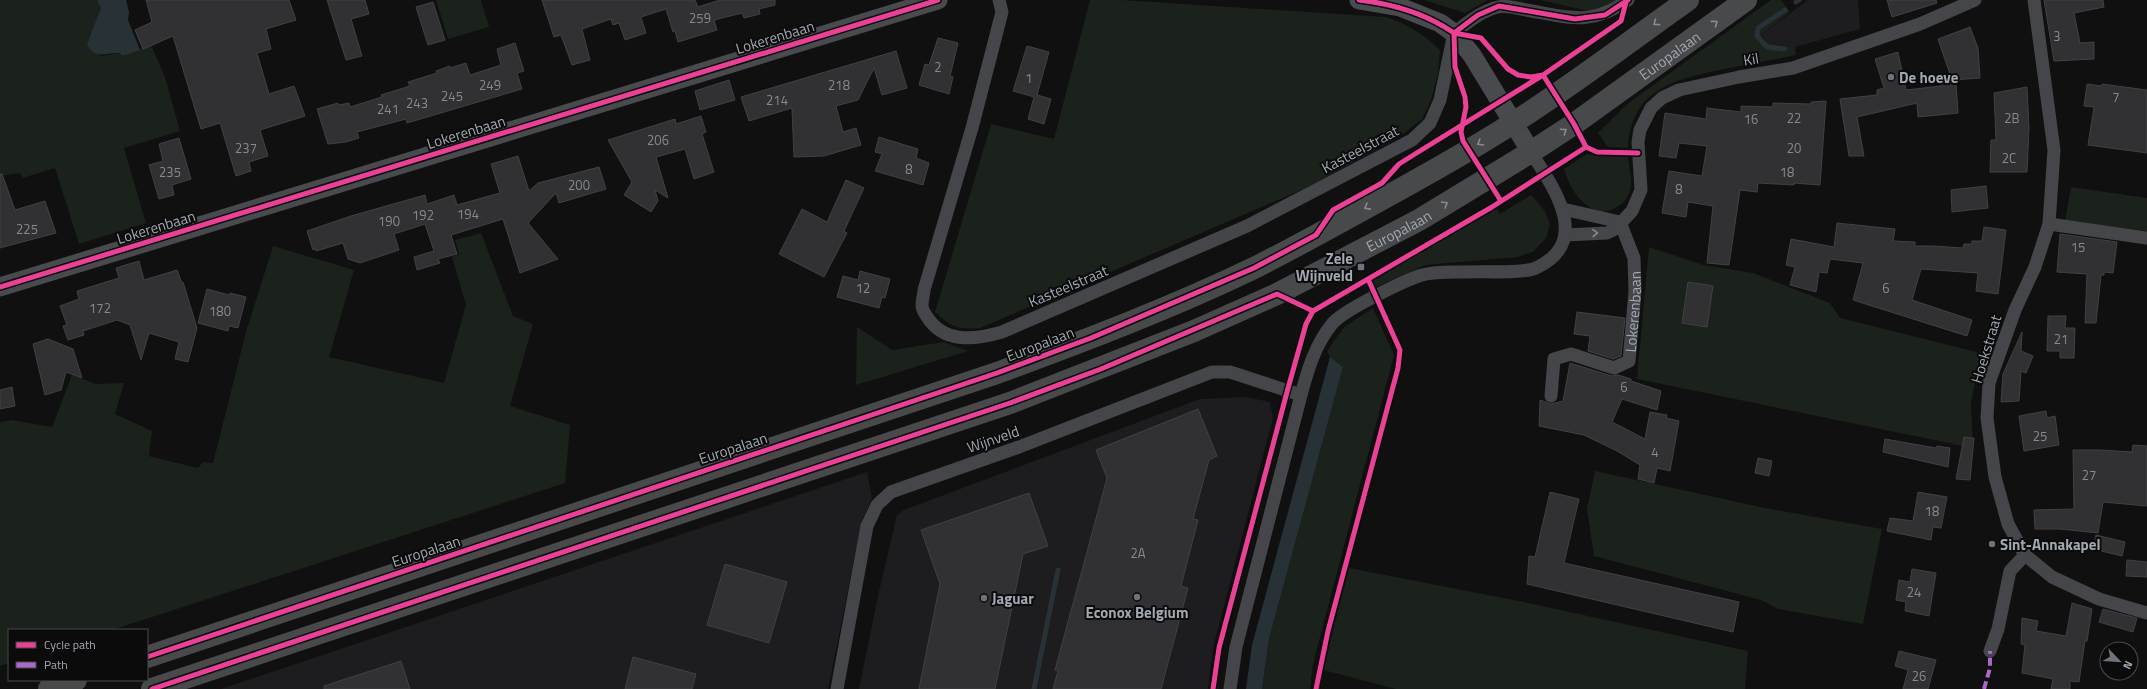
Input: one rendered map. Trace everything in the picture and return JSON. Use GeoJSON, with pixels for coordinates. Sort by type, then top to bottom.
{"type":"FeatureCollection","features":[{"type":"Feature","properties":{"kind":"highway","name":"Europalaan"},"geometry":{"type":"LineString","coordinates":[[148,656],[997,373],[1091,338],[1254,268],[1417,180],[1514,123],[1688,0]]}},
{"type":"Feature","properties":{"kind":"highway","name":"Europalaan"},"geometry":{"type":"LineString","coordinates":[[152,689],[1002,406],[1101,369],[1277,294],[1349,258],[1419,220],[1531,152],[1583,118],[1746,0]]}},
{"type":"Feature","properties":{"kind":"highway"},"geometry":{"type":"LineString","coordinates":[[49,689],[73,681]]}},
{"type":"Feature","properties":{"kind":"street","name":"Lokerenbaan"},"geometry":{"type":"LineString","coordinates":[[0,287],[938,0]]}},
{"type":"Feature","properties":{"kind":"street","name":"Kasteelstraat"},"geometry":{"type":"LineString","coordinates":[[999,0],[1002,12],[972,128],[924,290],[922,306],[932,324],[947,334],[961,338],[981,338],[1002,332],[1246,226],[1412,140],[1430,123],[1440,100],[1454,33]]}},
{"type":"Feature","properties":{"kind":"street"},"geometry":{"type":"LineString","coordinates":[[1230,689],[1236,647],[1312,355],[1333,322],[1348,311],[1421,275],[1440,272],[1520,270],[1535,268],[1549,259],[1558,249],[1565,235],[1563,209],[1556,193],[1472,55],[1454,33],[1440,23],[1400,7],[1359,0]]}},
{"type":"Feature","properties":{"kind":"street"},"geometry":{"type":"LineString","coordinates":[[1454,33],[1478,15],[1499,6],[1575,19],[1605,15],[1628,0]]}},
{"type":"Feature","properties":{"kind":"street","name":"Kil"},"geometry":{"type":"LineString","coordinates":[[1565,235],[1607,233],[1615,229],[1632,211],[1641,190],[1638,142],[1640,130],[1651,108],[1662,98],[1678,90],[1739,77],[1793,68],[1920,24],[1974,0]]}},
{"type":"Feature","properties":{"kind":"street","name":"Hoekstraat"},"geometry":{"type":"LineString","coordinates":[[2034,0],[2054,150],[2049,224],[2034,267],[2015,310],[1990,383],[1987,418],[1996,481],[2008,524],[2025,555],[2052,577],[2099,599],[2147,613]]}},
{"type":"Feature","properties":{"kind":"street"},"geometry":{"type":"LineString","coordinates":[[1563,209],[1620,222]]}},
{"type":"Feature","properties":{"kind":"street","name":"Lokerenbaan"},"geometry":{"type":"LineString","coordinates":[[1551,396],[1554,359],[1571,354],[1614,368],[1628,361],[1635,291],[1634,258],[1620,222]]}},
{"type":"Feature","properties":{"kind":"street"},"geometry":{"type":"LineString","coordinates":[[2049,224],[2147,238]]}},
{"type":"Feature","properties":{"kind":"street","name":"Wijnveld"},"geometry":{"type":"LineString","coordinates":[[837,689],[868,526],[876,505],[891,492],[1019,447],[1212,372],[1230,372],[1301,395]]}},
{"type":"Feature","properties":{"kind":"street"},"geometry":{"type":"LineString","coordinates":[[1990,651],[1998,629],[2010,571],[2025,555]]}},
{"type":"Feature","properties":{"kind":"shaded area"},"geometry":{"type":"Polygon","coordinates":[[[0,0],[97,0],[101,6],[101,10],[87,44],[100,56],[120,53],[122,56],[151,45],[165,77],[180,131],[124,148],[146,223],[79,244],[55,168],[23,178],[20,173],[0,176],[0,0]]]}},
{"type":"Feature","properties":{"kind":"shaded area"},"geometry":{"type":"Polygon","coordinates":[[[97,0],[126,0],[129,12],[128,20],[140,50],[122,56],[120,53],[97,54],[90,49],[87,44],[101,8],[97,0]]]}},
{"type":"Feature","properties":{"kind":"shaded area"},"geometry":{"type":"Polygon","coordinates":[[[436,0],[481,0],[489,27],[448,39],[436,0]]]}},
{"type":"Feature","properties":{"kind":"shaded area"},"geometry":{"type":"Polygon","coordinates":[[[1090,0],[1122,0],[1386,17],[1415,30],[1440,50],[1438,74],[1431,100],[1422,119],[1399,137],[1306,188],[980,328],[960,328],[950,324],[935,312],[991,124],[1054,139],[1090,0]]]}},
{"type":"Feature","properties":{"kind":"shaded area"},"geometry":{"type":"Polygon","coordinates":[[[1424,0],[1488,0],[1465,13],[1424,0]]]}},
{"type":"Feature","properties":{"kind":"shaded area"},"geometry":{"type":"Polygon","coordinates":[[[1540,0],[1618,0],[1592,12],[1540,0]]]}},
{"type":"Feature","properties":{"kind":"shaded area"},"geometry":{"type":"Polygon","coordinates":[[[1771,0],[1781,0],[1790,12],[1761,35],[1766,42],[1795,47],[1796,55],[1706,73],[1673,83],[1659,90],[1647,100],[1638,112],[1631,128],[1628,148],[1608,147],[1598,133],[1627,104],[1771,0]]]}},
{"type":"Feature","properties":{"kind":"shaded area"},"geometry":{"type":"Polygon","coordinates":[[[1808,0],[1858,0],[1860,29],[1795,47],[1766,42],[1761,35],[1808,0]]]}},
{"type":"Feature","properties":{"kind":"shaded area"},"geometry":{"type":"Polygon","coordinates":[[[1587,154],[1628,157],[1631,187],[1628,196],[1622,204],[1608,211],[1599,211],[1590,208],[1577,195],[1567,178],[1564,169],[1587,154]]]}},
{"type":"Feature","properties":{"kind":"shaded area"},"geometry":{"type":"Polygon","coordinates":[[[2071,187],[2147,198],[2147,231],[2065,221],[2071,187]]]}},
{"type":"Feature","properties":{"kind":"shaded area"},"geometry":{"type":"Polygon","coordinates":[[[1531,195],[1545,211],[1550,224],[1546,238],[1533,252],[1517,257],[1425,265],[1374,288],[1372,279],[1496,208],[1500,214],[1531,195]]]}},
{"type":"Feature","properties":{"kind":"shaded area"},"geometry":{"type":"Polygon","coordinates":[[[481,233],[513,316],[533,324],[510,406],[570,425],[565,483],[115,629],[8,629],[8,663],[0,666],[0,422],[12,420],[52,427],[72,375],[96,384],[124,383],[115,414],[152,431],[149,456],[198,468],[203,462],[213,463],[246,332],[273,246],[354,270],[329,357],[444,383],[466,305],[452,257],[459,254],[455,240],[481,233]]]}},
{"type":"Feature","properties":{"kind":"shaded area"},"geometry":{"type":"Polygon","coordinates":[[[1649,247],[1703,265],[1753,273],[1830,303],[1840,318],[1981,353],[1971,402],[1973,448],[1637,379],[1649,247]]]}},
{"type":"Feature","properties":{"kind":"shaded area"},"geometry":{"type":"Polygon","coordinates":[[[1373,308],[1394,355],[1313,664],[1310,689],[1262,689],[1269,639],[1343,367],[1330,357],[1327,351],[1344,327],[1373,308]]]}},
{"type":"Feature","properties":{"kind":"shaded area"},"geometry":{"type":"Polygon","coordinates":[[[857,327],[892,350],[944,342],[968,351],[856,385],[857,327]]]}},
{"type":"Feature","properties":{"kind":"shaded area"},"geometry":{"type":"Polygon","coordinates":[[[1330,357],[1343,367],[1269,639],[1262,689],[1246,689],[1252,645],[1330,357]]]}},
{"type":"Feature","properties":{"kind":"shaded area"},"geometry":{"type":"Polygon","coordinates":[[[1246,397],[1270,402],[1273,418],[1213,648],[1208,689],[859,689],[878,596],[897,515],[904,510],[1200,399],[1246,397]]]}},
{"type":"Feature","properties":{"kind":"shaded area"},"geometry":{"type":"Polygon","coordinates":[[[1595,471],[1765,508],[1882,529],[1863,624],[1778,609],[1761,600],[1594,556],[1587,509],[1595,471]]]}},
{"type":"Feature","properties":{"kind":"shaded area"},"geometry":{"type":"Polygon","coordinates":[[[867,472],[872,498],[862,521],[828,689],[221,689],[867,472]]]}},
{"type":"Feature","properties":{"kind":"shaded area"},"geometry":{"type":"Polygon","coordinates":[[[1349,568],[1524,602],[1748,651],[1745,689],[1396,689],[1323,670],[1349,568]]]}},
{"type":"Feature","properties":{"kind":"building"},"geometry":{"type":"Polygon","coordinates":[[[146,0],[289,0],[296,20],[266,29],[271,49],[257,53],[269,94],[294,86],[305,116],[260,130],[268,156],[249,162],[251,171],[236,176],[220,123],[201,129],[173,36],[143,49],[135,30],[152,22],[146,0]]]}},
{"type":"Feature","properties":{"kind":"building"},"geometry":{"type":"Polygon","coordinates":[[[327,0],[365,0],[369,14],[351,19],[362,56],[346,60],[327,0]]]}},
{"type":"Feature","properties":{"kind":"building"},"geometry":{"type":"Polygon","coordinates":[[[542,0],[695,0],[698,7],[720,0],[775,0],[775,5],[759,9],[760,14],[744,18],[742,13],[714,20],[717,30],[678,42],[675,31],[673,32],[666,9],[641,17],[646,33],[625,40],[619,23],[613,25],[611,19],[582,29],[590,60],[572,65],[561,35],[554,37],[542,0]]]}},
{"type":"Feature","properties":{"kind":"building"},"geometry":{"type":"Polygon","coordinates":[[[1887,0],[1936,0],[1937,3],[1892,17],[1887,0]]]}},
{"type":"Feature","properties":{"kind":"building"},"geometry":{"type":"Polygon","coordinates":[[[2044,0],[2103,0],[2104,7],[2074,13],[2080,43],[2094,42],[2094,59],[2054,61],[2044,0]]]}},
{"type":"Feature","properties":{"kind":"building"},"geometry":{"type":"Polygon","coordinates":[[[433,2],[445,40],[428,45],[416,7],[433,2]]]}},
{"type":"Feature","properties":{"kind":"building"},"geometry":{"type":"Polygon","coordinates":[[[1970,27],[1978,48],[1980,78],[1952,80],[1938,39],[1970,27]]]}},
{"type":"Feature","properties":{"kind":"building"},"geometry":{"type":"Polygon","coordinates":[[[938,38],[958,43],[950,76],[953,77],[949,94],[919,85],[925,64],[929,65],[938,38]]]}},
{"type":"Feature","properties":{"kind":"building"},"geometry":{"type":"Polygon","coordinates":[[[515,43],[524,71],[517,73],[522,89],[407,123],[406,119],[357,132],[359,138],[346,142],[328,144],[317,109],[338,103],[339,105],[349,103],[350,107],[382,97],[381,95],[410,86],[408,82],[437,73],[436,71],[450,66],[450,68],[466,63],[470,75],[501,65],[497,49],[515,43]]]}},
{"type":"Feature","properties":{"kind":"building"},"geometry":{"type":"Polygon","coordinates":[[[1027,46],[1049,52],[1037,95],[1051,99],[1044,124],[1028,119],[1034,97],[1013,91],[1027,46]]]}},
{"type":"Feature","properties":{"kind":"building"},"geometry":{"type":"Polygon","coordinates":[[[896,51],[907,88],[882,95],[874,68],[858,100],[836,106],[843,132],[856,128],[861,145],[824,156],[794,157],[792,108],[749,121],[741,97],[896,51]]]}},
{"type":"Feature","properties":{"kind":"building"},"geometry":{"type":"Polygon","coordinates":[[[1898,52],[1906,90],[1941,86],[1940,83],[1956,83],[1958,113],[1918,117],[1917,103],[1857,117],[1864,156],[1849,156],[1840,99],[1877,95],[1877,90],[1884,88],[1875,59],[1898,52]]]}},
{"type":"Feature","properties":{"kind":"building"},"geometry":{"type":"Polygon","coordinates":[[[729,80],[735,100],[700,110],[695,91],[729,80]]]}},
{"type":"Feature","properties":{"kind":"building"},"geometry":{"type":"Polygon","coordinates":[[[2087,84],[2101,86],[2102,84],[2147,90],[2147,153],[2088,145],[2094,107],[2084,106],[2087,84]]]}},
{"type":"Feature","properties":{"kind":"building"},"geometry":{"type":"Polygon","coordinates":[[[2027,87],[2029,129],[2027,172],[1990,172],[1991,140],[1996,140],[1994,93],[2027,87]]]}},
{"type":"Feature","properties":{"kind":"building"},"geometry":{"type":"Polygon","coordinates":[[[1826,101],[1820,185],[1758,183],[1757,192],[1740,190],[1729,265],[1707,263],[1713,206],[1688,202],[1686,217],[1662,213],[1669,171],[1702,176],[1707,146],[1679,143],[1676,158],[1659,156],[1665,113],[1706,119],[1707,108],[1741,112],[1741,106],[1773,107],[1773,103],[1811,104],[1811,102],[1826,101]]]}},
{"type":"Feature","properties":{"kind":"building"},"geometry":{"type":"Polygon","coordinates":[[[701,116],[706,132],[702,134],[714,172],[694,179],[685,149],[656,157],[668,198],[655,190],[658,201],[651,212],[624,195],[632,182],[608,140],[675,119],[676,124],[701,116]]]}},
{"type":"Feature","properties":{"kind":"building"},"geometry":{"type":"Polygon","coordinates":[[[879,137],[918,149],[916,158],[929,163],[923,185],[875,171],[882,154],[875,152],[879,137]]]}},
{"type":"Feature","properties":{"kind":"building"},"geometry":{"type":"Polygon","coordinates":[[[179,138],[191,179],[172,185],[174,195],[159,199],[149,165],[163,161],[159,144],[179,138]]]}},
{"type":"Feature","properties":{"kind":"building"},"geometry":{"type":"Polygon","coordinates":[[[518,156],[529,191],[538,183],[599,167],[606,189],[559,203],[556,193],[528,223],[558,259],[520,273],[503,219],[451,235],[457,254],[438,259],[440,263],[417,270],[414,257],[434,251],[425,224],[394,234],[399,250],[360,263],[348,259],[343,243],[316,251],[316,249],[313,250],[307,231],[351,216],[425,195],[427,204],[454,195],[457,205],[500,193],[491,164],[518,156]]]}},
{"type":"Feature","properties":{"kind":"building"},"geometry":{"type":"Polygon","coordinates":[[[0,174],[2,174],[15,210],[45,201],[56,233],[0,248],[0,174]]]}},
{"type":"Feature","properties":{"kind":"building"},"geometry":{"type":"Polygon","coordinates":[[[846,180],[864,188],[844,231],[847,233],[824,277],[779,254],[802,209],[827,222],[846,180]]]}},
{"type":"Feature","properties":{"kind":"building"},"geometry":{"type":"Polygon","coordinates":[[[1986,186],[1988,208],[1952,212],[1951,190],[1986,186]]]}},
{"type":"Feature","properties":{"kind":"building"},"geometry":{"type":"Polygon","coordinates":[[[1837,223],[1895,229],[1893,241],[1915,242],[1915,246],[1963,248],[1964,244],[1972,244],[1972,241],[1982,241],[1984,227],[2006,230],[1998,294],[1976,291],[1978,273],[1921,269],[1912,300],[1972,320],[1967,336],[1853,300],[1863,263],[1830,259],[1827,273],[1819,272],[1816,292],[1790,285],[1795,267],[1786,265],[1791,239],[1834,247],[1837,223]]]}},
{"type":"Feature","properties":{"kind":"building"},"geometry":{"type":"Polygon","coordinates":[[[2060,234],[2117,242],[2113,273],[2104,272],[2104,275],[2101,275],[2096,323],[2085,323],[2087,274],[2057,272],[2060,234]]]}},
{"type":"Feature","properties":{"kind":"building"},"geometry":{"type":"Polygon","coordinates":[[[139,261],[144,280],[177,270],[182,283],[183,282],[197,328],[188,362],[175,359],[179,342],[149,333],[141,360],[130,325],[117,320],[83,331],[84,335],[68,340],[63,326],[67,325],[60,306],[79,299],[77,291],[119,278],[116,268],[139,261]]]}},
{"type":"Feature","properties":{"kind":"building"},"geometry":{"type":"Polygon","coordinates":[[[860,271],[890,279],[885,298],[882,297],[879,308],[837,297],[843,276],[858,280],[860,271]]]}},
{"type":"Feature","properties":{"kind":"building"},"geometry":{"type":"Polygon","coordinates":[[[1688,282],[1713,286],[1707,327],[1682,323],[1688,282]]]}},
{"type":"Feature","properties":{"kind":"building"},"geometry":{"type":"Polygon","coordinates":[[[207,289],[229,295],[230,293],[246,297],[238,328],[229,326],[228,331],[198,323],[207,289]]]}},
{"type":"Feature","properties":{"kind":"building"},"geometry":{"type":"Polygon","coordinates":[[[1577,312],[1625,318],[1621,356],[1613,359],[1588,351],[1590,336],[1574,334],[1577,312]]]}},
{"type":"Feature","properties":{"kind":"building"},"geometry":{"type":"Polygon","coordinates":[[[2048,316],[2066,316],[2065,328],[2075,328],[2074,358],[2060,358],[2060,351],[2047,351],[2048,316]]]}},
{"type":"Feature","properties":{"kind":"building"},"geometry":{"type":"Polygon","coordinates":[[[2022,332],[2021,351],[2033,356],[2026,373],[2021,371],[2019,401],[2001,402],[2003,374],[2022,332]]]}},
{"type":"Feature","properties":{"kind":"building"},"geometry":{"type":"Polygon","coordinates":[[[48,339],[73,349],[82,378],[66,372],[61,390],[45,395],[33,344],[48,339]]]}},
{"type":"Feature","properties":{"kind":"building"},"geometry":{"type":"Polygon","coordinates":[[[1570,363],[1612,376],[1618,375],[1631,379],[1631,381],[1661,391],[1657,410],[1622,399],[1612,422],[1645,439],[1650,412],[1667,415],[1666,418],[1679,421],[1670,471],[1657,468],[1654,483],[1638,479],[1640,465],[1617,451],[1584,435],[1539,426],[1540,400],[1551,404],[1563,401],[1570,363]]]}},
{"type":"Feature","properties":{"kind":"building"},"geometry":{"type":"Polygon","coordinates":[[[12,387],[15,406],[0,409],[0,390],[12,387]]]}},
{"type":"Feature","properties":{"kind":"building"},"geometry":{"type":"Polygon","coordinates":[[[1198,409],[1217,456],[1209,460],[1193,519],[1198,520],[1181,586],[1188,588],[1161,689],[1053,689],[1058,671],[1055,670],[1107,478],[1096,450],[1198,409]]]}},
{"type":"Feature","properties":{"kind":"building"},"geometry":{"type":"Polygon","coordinates":[[[2046,411],[2047,418],[2055,416],[2059,445],[2024,451],[2019,416],[2046,411]]]}},
{"type":"Feature","properties":{"kind":"building"},"geometry":{"type":"Polygon","coordinates":[[[1964,437],[1974,438],[1970,480],[1956,479],[1964,437]]]}},
{"type":"Feature","properties":{"kind":"building"},"geometry":{"type":"Polygon","coordinates":[[[1885,439],[1936,448],[1937,446],[1950,448],[1948,467],[1883,452],[1885,439]]]}},
{"type":"Feature","properties":{"kind":"building"},"geometry":{"type":"Polygon","coordinates":[[[2133,445],[2147,446],[2147,506],[2103,502],[2098,533],[2060,529],[2035,529],[2034,510],[2074,509],[2073,450],[2132,452],[2133,445]]]}},
{"type":"Feature","properties":{"kind":"building"},"geometry":{"type":"Polygon","coordinates":[[[1758,458],[1772,461],[1769,476],[1755,473],[1758,458]]]}},
{"type":"Feature","properties":{"kind":"building"},"geometry":{"type":"Polygon","coordinates":[[[1550,492],[1579,499],[1564,563],[1739,602],[1733,632],[1527,584],[1529,556],[1535,557],[1550,492]]]}},
{"type":"Feature","properties":{"kind":"building"},"geometry":{"type":"Polygon","coordinates":[[[1918,492],[1947,497],[1941,528],[1933,527],[1931,540],[1887,531],[1890,518],[1913,521],[1918,492]]]}},
{"type":"Feature","properties":{"kind":"building","name":"Jaguar"},"geometry":{"type":"Polygon","coordinates":[[[1029,493],[1048,546],[1023,554],[995,689],[919,689],[940,584],[921,530],[1029,493]]]}},
{"type":"Feature","properties":{"kind":"building"},"geometry":{"type":"Polygon","coordinates":[[[2096,535],[2125,542],[2122,556],[2093,549],[2096,535]]]}},
{"type":"Feature","properties":{"kind":"building"},"geometry":{"type":"Polygon","coordinates":[[[2127,560],[2147,562],[2147,577],[2126,576],[2127,560]]]}},
{"type":"Feature","properties":{"kind":"building"},"geometry":{"type":"Polygon","coordinates":[[[725,564],[787,582],[769,643],[707,625],[725,564]]]}},
{"type":"Feature","properties":{"kind":"building"},"geometry":{"type":"Polygon","coordinates":[[[1912,569],[1936,573],[1929,616],[1905,611],[1906,602],[1896,600],[1899,580],[1910,582],[1912,569]]]}},
{"type":"Feature","properties":{"kind":"building"},"geometry":{"type":"Polygon","coordinates":[[[2072,603],[2092,609],[2087,641],[2085,641],[2079,682],[2070,681],[2070,689],[2051,689],[2053,679],[2022,673],[2025,645],[2021,644],[2022,618],[2038,621],[2036,631],[2066,636],[2072,603]]]}},
{"type":"Feature","properties":{"kind":"building"},"geometry":{"type":"Polygon","coordinates":[[[2103,609],[2137,618],[2133,632],[2099,622],[2103,609]]]}},
{"type":"Feature","properties":{"kind":"building"},"geometry":{"type":"Polygon","coordinates":[[[1899,651],[1936,660],[1928,689],[1903,689],[1908,670],[1895,666],[1899,651]]]}},
{"type":"Feature","properties":{"kind":"building"},"geometry":{"type":"Polygon","coordinates":[[[633,657],[696,674],[692,689],[625,689],[633,657]]]}},
{"type":"Feature","properties":{"kind":"building"},"geometry":{"type":"Polygon","coordinates":[[[401,661],[410,689],[324,689],[324,686],[401,661]]]}},
{"type":"Feature","properties":{"kind":"waterway"},"geometry":{"type":"LineString","coordinates":[[1785,10],[1758,28],[1757,36],[1767,47],[1785,49]]}},
{"type":"Feature","properties":{"kind":"waterway"},"geometry":{"type":"LineString","coordinates":[[1034,689],[1058,570]]}},
{"type":"Feature","properties":{"kind":"marked path"},"geometry":{"type":"LineString","coordinates":[[1984,689],[1990,668],[1990,651]]}},
{"type":"Feature","properties":{"kind":"cycle path"},"geometry":{"type":"LineString","coordinates":[[0,287],[938,0]]}},
{"type":"Feature","properties":{"kind":"cycle path"},"geometry":{"type":"LineString","coordinates":[[1359,0],[1409,10],[1432,20],[1454,33],[1478,15],[1499,6],[1575,19],[1605,15],[1628,0]]}},
{"type":"Feature","properties":{"kind":"cycle path"},"geometry":{"type":"LineString","coordinates":[[148,657],[997,373],[1091,338],[1254,268],[1316,235],[1333,210],[1382,183],[1399,164],[1543,75],[1621,21],[1626,2]]}},
{"type":"Feature","properties":{"kind":"cycle path"},"geometry":{"type":"LineString","coordinates":[[1501,201],[1463,141],[1461,132],[1466,107],[1465,97],[1455,67],[1454,33],[1481,38],[1508,69],[1518,75],[1531,77],[1543,75],[1574,124],[1586,147]]}},
{"type":"Feature","properties":{"kind":"cycle path"},"geometry":{"type":"LineString","coordinates":[[1213,689],[1219,648],[1287,392],[1306,324],[1313,311],[1492,207],[1586,147],[1597,152],[1638,153]]}},
{"type":"Feature","properties":{"kind":"cycle path"},"geometry":{"type":"LineString","coordinates":[[1316,689],[1328,631],[1398,368],[1400,350],[1368,279]]}},
{"type":"Feature","properties":{"kind":"cycle path"},"geometry":{"type":"LineString","coordinates":[[152,689],[1010,403],[1101,369],[1277,294],[1313,311]]}},
{"type":"Feature","properties":{"kind":"place","name":"De hoeve"},"geometry":{"type":"Point","coordinates":[1891,77]}},
{"type":"Feature","properties":{"kind":"place","name":"Zele Wijnveld"},"geometry":{"type":"Point","coordinates":[1361,267]}},
{"type":"Feature","properties":{"kind":"place","name":"Sint-Annakapel"},"geometry":{"type":"Point","coordinates":[1992,544]}},
{"type":"Feature","properties":{"kind":"place","name":"Econox Belgium"},"geometry":{"type":"Point","coordinates":[1137,597]}},
{"type":"Feature","properties":{"kind":"place","name":"Jaguar"},"geometry":{"type":"Point","coordinates":[984,598]}}]}
